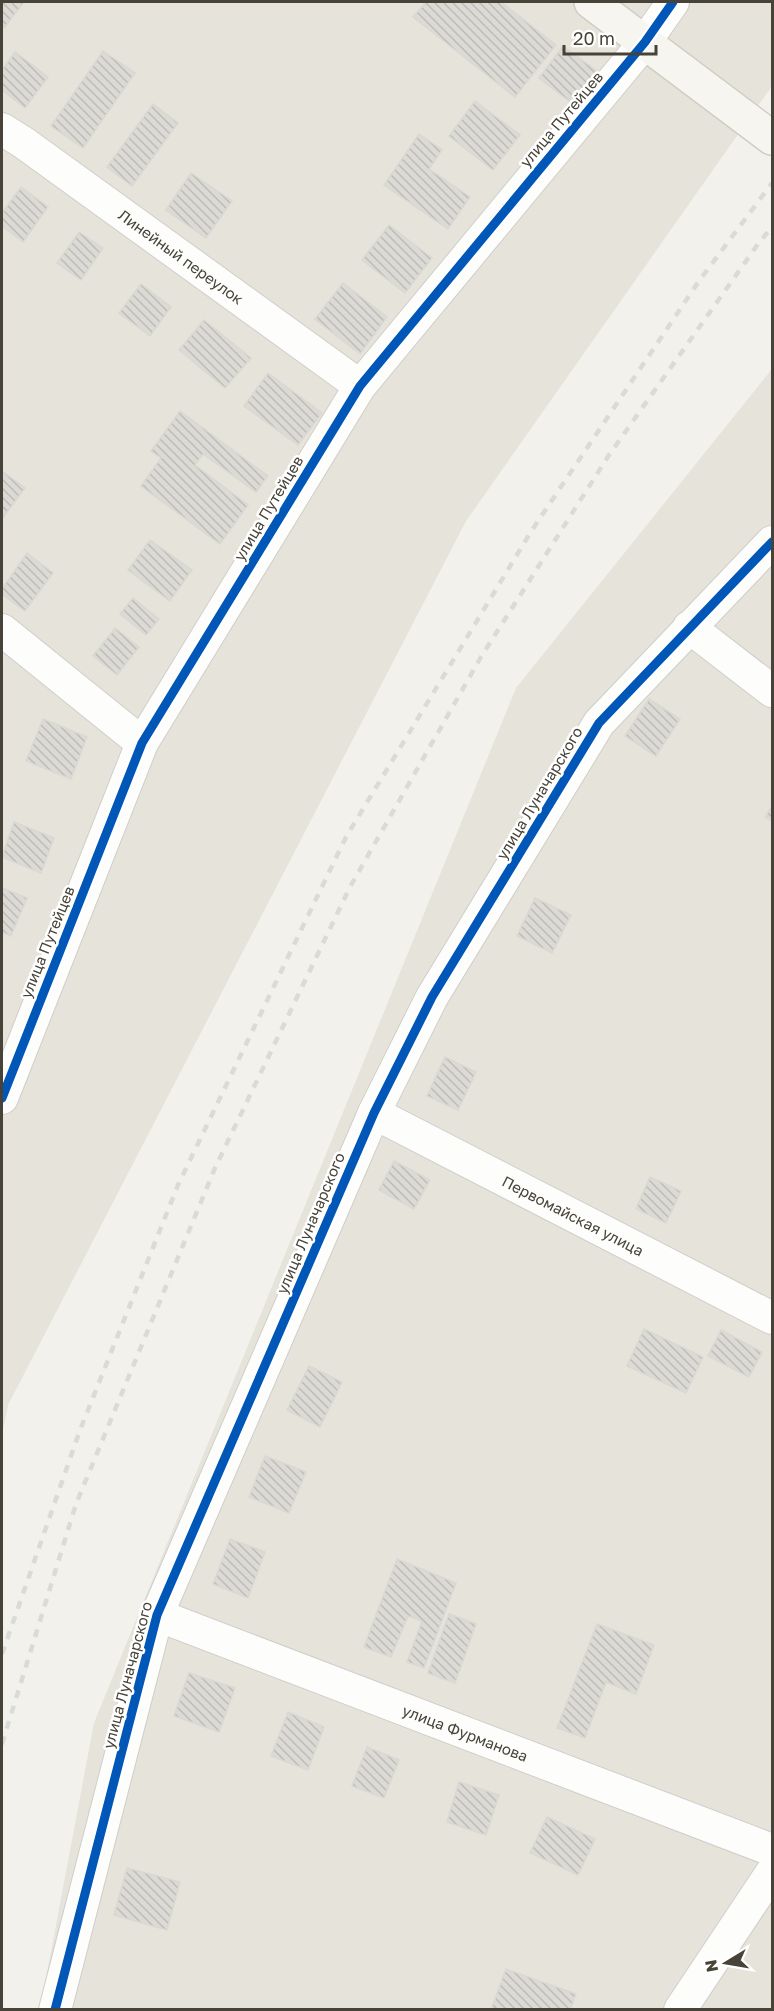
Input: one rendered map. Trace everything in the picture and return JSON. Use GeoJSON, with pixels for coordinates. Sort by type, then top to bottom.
{"type":"FeatureCollection","features":[{"type":"Feature","properties":{"kind":"main road"},"geometry":{"type":"LineString","coordinates":[[591,2],[772,138]]}},
{"type":"Feature","properties":{"kind":"street","name":"улица Путейцев"},"geometry":{"type":"LineString","coordinates":[[2,1098],[142,743],[360,386],[645,42],[673,2]]}},
{"type":"Feature","properties":{"kind":"street","name":"Линейный переулок"},"geometry":{"type":"LineString","coordinates":[[2,129],[360,386]]}},
{"type":"Feature","properties":{"kind":"street","name":"улица Луначарского"},"geometry":{"type":"LineString","coordinates":[[55,2010],[157,1615],[374,1113],[432,997],[599,723],[772,542]]}},
{"type":"Feature","properties":{"kind":"street"},"geometry":{"type":"LineString","coordinates":[[690,627],[772,690]]}},
{"type":"Feature","properties":{"kind":"street"},"geometry":{"type":"LineString","coordinates":[[2,630],[142,743]]}},
{"type":"Feature","properties":{"kind":"street","name":"Первомайская улица"},"geometry":{"type":"LineString","coordinates":[[374,1113],[772,1318]]}},
{"type":"Feature","properties":{"kind":"street","name":"улица Фурманова"},"geometry":{"type":"LineString","coordinates":[[157,1615],[772,1850]]}},
{"type":"Feature","properties":{"kind":"street"},"geometry":{"type":"LineString","coordinates":[[680,2010],[772,1872]]}},
{"type":"Feature","properties":{"kind":"shaded area"},"geometry":{"type":"Polygon","coordinates":[[[2,2],[772,2],[772,86],[466,521],[8,1405],[2,1435],[2,2]]]}},
{"type":"Feature","properties":{"kind":"shaded area"},"geometry":{"type":"Polygon","coordinates":[[[772,369],[772,2009],[40,2010],[94,1723],[516,688],[772,369]]]}},
{"type":"Feature","properties":{"kind":"building"},"geometry":{"type":"Polygon","coordinates":[[[2,2],[24,2],[4,28],[2,26],[2,2]]]}},
{"type":"Feature","properties":{"kind":"building"},"geometry":{"type":"Polygon","coordinates":[[[426,2],[501,2],[556,45],[515,97],[413,17],[426,2]]]}},
{"type":"Feature","properties":{"kind":"building"},"geometry":{"type":"Polygon","coordinates":[[[563,46],[598,72],[573,104],[539,78],[563,46]]]}},
{"type":"Feature","properties":{"kind":"building"},"geometry":{"type":"Polygon","coordinates":[[[103,51],[135,73],[83,148],[51,126],[103,51]]]}},
{"type":"Feature","properties":{"kind":"building"},"geometry":{"type":"Polygon","coordinates":[[[15,52],[48,77],[25,108],[2,90],[2,70],[15,52]]]}},
{"type":"Feature","properties":{"kind":"building"},"geometry":{"type":"Polygon","coordinates":[[[475,101],[520,135],[493,170],[449,136],[475,101]]]}},
{"type":"Feature","properties":{"kind":"building"},"geometry":{"type":"Polygon","coordinates":[[[153,104],[178,123],[132,186],[107,167],[153,104]]]}},
{"type":"Feature","properties":{"kind":"building"},"geometry":{"type":"Polygon","coordinates":[[[419,134],[442,150],[429,169],[470,197],[448,229],[384,185],[419,134]]]}},
{"type":"Feature","properties":{"kind":"building"},"geometry":{"type":"Polygon","coordinates":[[[191,173],[232,201],[206,238],[166,210],[191,173]]]}},
{"type":"Feature","properties":{"kind":"building"},"geometry":{"type":"Polygon","coordinates":[[[21,187],[48,207],[23,242],[2,226],[2,213],[21,187]]]}},
{"type":"Feature","properties":{"kind":"building"},"geometry":{"type":"Polygon","coordinates":[[[389,225],[432,258],[405,293],[362,260],[389,225]]]}},
{"type":"Feature","properties":{"kind":"building"},"geometry":{"type":"Polygon","coordinates":[[[79,232],[103,248],[81,280],[57,263],[79,232]]]}},
{"type":"Feature","properties":{"kind":"building"},"geometry":{"type":"Polygon","coordinates":[[[343,283],[387,317],[360,354],[315,319],[343,283]]]}},
{"type":"Feature","properties":{"kind":"building"},"geometry":{"type":"Polygon","coordinates":[[[141,284],[171,307],[150,336],[119,313],[141,284]]]}},
{"type":"Feature","properties":{"kind":"building"},"geometry":{"type":"Polygon","coordinates":[[[204,320],[251,358],[225,388],[179,350],[204,320]]]}},
{"type":"Feature","properties":{"kind":"building"},"geometry":{"type":"Polygon","coordinates":[[[268,373],[322,413],[298,445],[244,406],[268,373]]]}},
{"type":"Feature","properties":{"kind":"building"},"geometry":{"type":"Polygon","coordinates":[[[180,411],[268,476],[256,492],[203,454],[195,465],[248,505],[220,544],[141,486],[161,458],[151,451],[180,411]]]}},
{"type":"Feature","properties":{"kind":"building"},"geometry":{"type":"Polygon","coordinates":[[[2,471],[25,488],[2,519],[2,471]]]}},
{"type":"Feature","properties":{"kind":"building"},"geometry":{"type":"Polygon","coordinates":[[[150,540],[192,570],[170,601],[128,570],[150,540]]]}},
{"type":"Feature","properties":{"kind":"building"},"geometry":{"type":"Polygon","coordinates":[[[27,553],[53,573],[25,611],[2,594],[2,589],[27,553]]]}},
{"type":"Feature","properties":{"kind":"building"},"geometry":{"type":"Polygon","coordinates":[[[133,598],[159,619],[146,635],[120,614],[133,598]]]}},
{"type":"Feature","properties":{"kind":"building"},"geometry":{"type":"Polygon","coordinates":[[[115,628],[139,647],[117,675],[93,656],[115,628]]]}},
{"type":"Feature","properties":{"kind":"building"},"geometry":{"type":"Polygon","coordinates":[[[649,699],[680,719],[656,756],[625,736],[649,699]]]}},
{"type":"Feature","properties":{"kind":"building"},"geometry":{"type":"Polygon","coordinates":[[[43,719],[87,737],[71,779],[26,761],[43,719]]]}},
{"type":"Feature","properties":{"kind":"building"},"geometry":{"type":"Polygon","coordinates":[[[772,806],[772,821],[765,817],[772,806]]]}},
{"type":"Feature","properties":{"kind":"building"},"geometry":{"type":"Polygon","coordinates":[[[14,822],[54,838],[41,873],[2,857],[14,822]]]}},
{"type":"Feature","properties":{"kind":"building"},"geometry":{"type":"Polygon","coordinates":[[[2,888],[27,898],[11,936],[2,932],[2,888]]]}},
{"type":"Feature","properties":{"kind":"building"},"geometry":{"type":"Polygon","coordinates":[[[535,898],[571,915],[552,953],[517,936],[535,898]]]}},
{"type":"Feature","properties":{"kind":"building"},"geometry":{"type":"Polygon","coordinates":[[[445,1057],[476,1072],[458,1110],[427,1096],[445,1057]]]}},
{"type":"Feature","properties":{"kind":"building"},"geometry":{"type":"Polygon","coordinates":[[[394,1161],[430,1180],[414,1209],[379,1190],[394,1161]]]}},
{"type":"Feature","properties":{"kind":"building"},"geometry":{"type":"Polygon","coordinates":[[[650,1177],[681,1191],[666,1223],[636,1209],[650,1177]]]}},
{"type":"Feature","properties":{"kind":"building"},"geometry":{"type":"Polygon","coordinates":[[[644,1329],[703,1357],[686,1393],[627,1366],[644,1329]]]}},
{"type":"Feature","properties":{"kind":"building"},"geometry":{"type":"Polygon","coordinates":[[[721,1330],[762,1352],[749,1377],[708,1356],[721,1330]]]}},
{"type":"Feature","properties":{"kind":"building"},"geometry":{"type":"Polygon","coordinates":[[[309,1366],[342,1382],[320,1427],[287,1410],[309,1366]]]}},
{"type":"Feature","properties":{"kind":"building"},"geometry":{"type":"Polygon","coordinates":[[[265,1456],[306,1472],[289,1513],[249,1497],[265,1456]]]}},
{"type":"Feature","properties":{"kind":"building"},"geometry":{"type":"Polygon","coordinates":[[[230,1539],[265,1552],[248,1598],[213,1584],[230,1539]]]}},
{"type":"Feature","properties":{"kind":"building"},"geometry":{"type":"Polygon","coordinates":[[[397,1559],[456,1583],[424,1668],[407,1662],[422,1621],[408,1616],[391,1657],[364,1647],[397,1559]]]}},
{"type":"Feature","properties":{"kind":"building"},"geometry":{"type":"Polygon","coordinates":[[[449,1614],[476,1624],[455,1683],[428,1673],[449,1614]]]}},
{"type":"Feature","properties":{"kind":"building"},"geometry":{"type":"Polygon","coordinates":[[[597,1624],[654,1645],[636,1694],[606,1682],[585,1738],[557,1728],[597,1624]]]}},
{"type":"Feature","properties":{"kind":"building"},"geometry":{"type":"Polygon","coordinates":[[[189,1673],[235,1688],[219,1732],[174,1716],[189,1673]]]}},
{"type":"Feature","properties":{"kind":"building"},"geometry":{"type":"Polygon","coordinates":[[[288,1712],[324,1727],[308,1770],[271,1756],[288,1712]]]}},
{"type":"Feature","properties":{"kind":"building"},"geometry":{"type":"Polygon","coordinates":[[[367,1747],[399,1760],[384,1798],[352,1786],[367,1747]]]}},
{"type":"Feature","properties":{"kind":"building"},"geometry":{"type":"Polygon","coordinates":[[[459,1782],[499,1795],[486,1835],[447,1822],[459,1782]]]}},
{"type":"Feature","properties":{"kind":"building"},"geometry":{"type":"Polygon","coordinates":[[[547,1817],[595,1839],[578,1875],[530,1853],[547,1817]]]}},
{"type":"Feature","properties":{"kind":"building"},"geometry":{"type":"Polygon","coordinates":[[[127,1868],[180,1882],[167,1930],[114,1915],[127,1868]]]}},
{"type":"Feature","properties":{"kind":"building"},"geometry":{"type":"Polygon","coordinates":[[[506,1969],[576,1994],[570,2010],[491,2010],[506,1969]]]}},
{"type":"Feature","properties":{"kind":"railway"},"geometry":{"type":"LineString","coordinates":[[2,1654],[80,1430],[178,1185],[346,837],[532,530],[699,281],[772,183]]}},
{"type":"Feature","properties":{"kind":"railway"},"geometry":{"type":"LineString","coordinates":[[2,1744],[76,1504],[215,1168],[350,887],[481,657],[609,455],[772,227]]}},
{"type":"Feature","properties":{"kind":"cycle path"},"geometry":{"type":"LineString","coordinates":[[2,1098],[142,743],[360,386],[645,42],[673,2]]}},
{"type":"Feature","properties":{"kind":"cycle path"},"geometry":{"type":"LineString","coordinates":[[55,2010],[157,1615],[374,1113],[432,997],[599,723],[772,542]]}}]}
